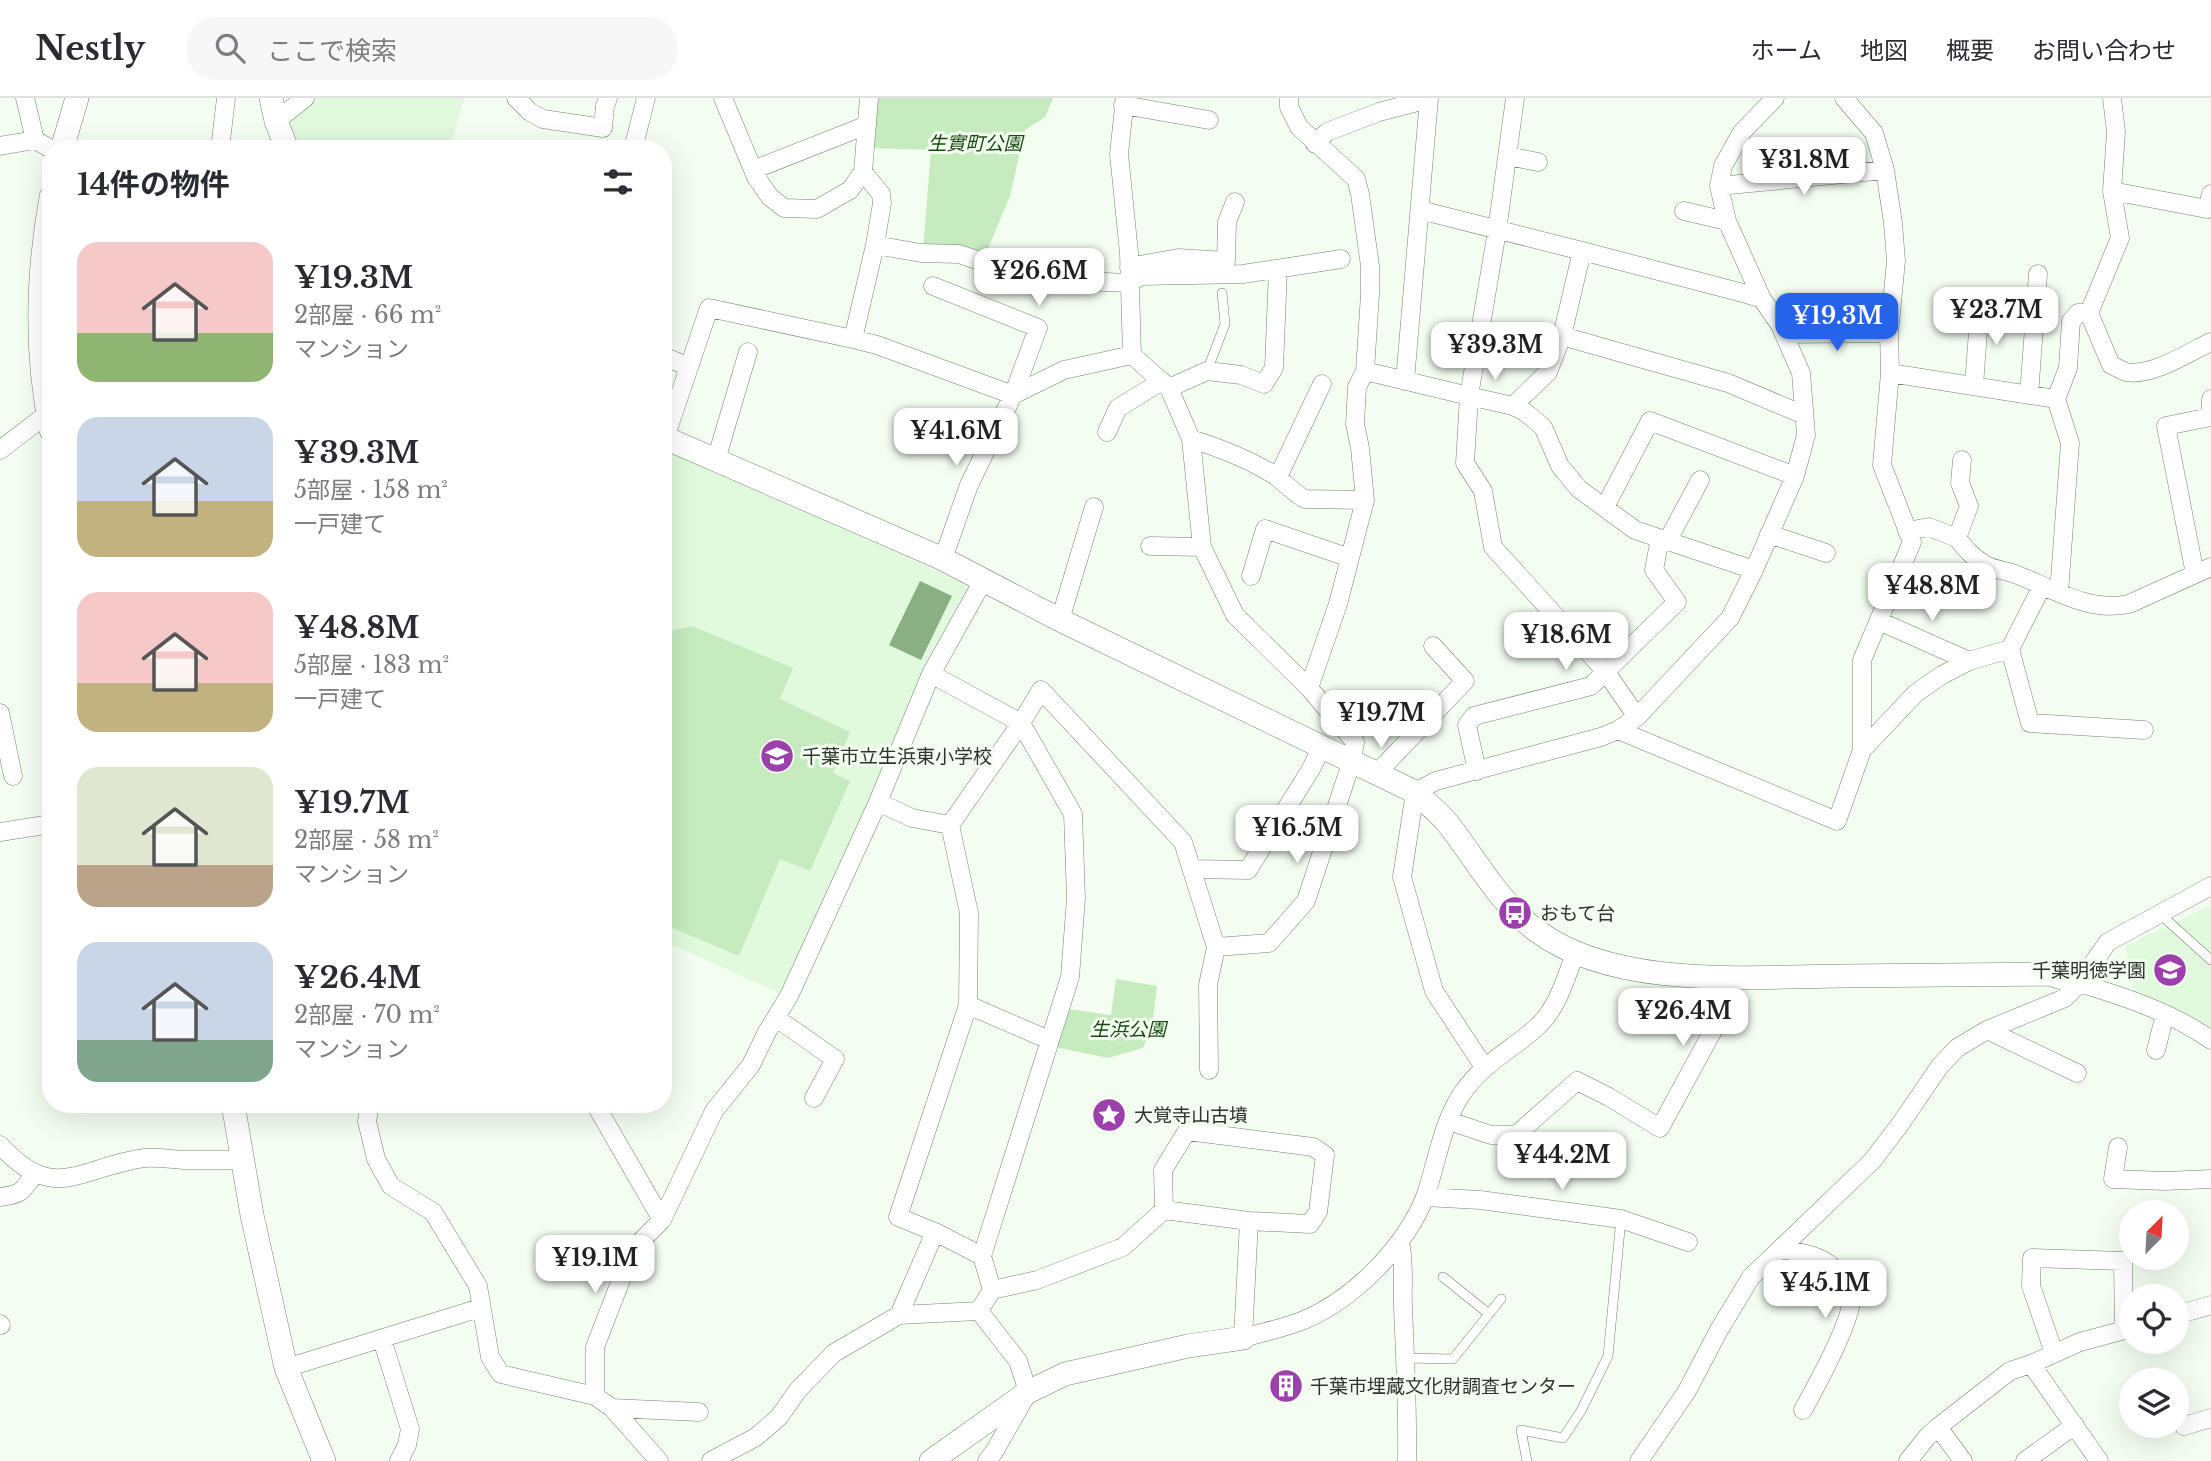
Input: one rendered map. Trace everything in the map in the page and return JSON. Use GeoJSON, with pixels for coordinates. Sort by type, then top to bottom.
{"type":"FeatureCollection","features":[{"type":"Feature","properties":{"kind":"street"},"geometry":{"type":"LineString","coordinates":[[25,98],[35,140]]}},
{"type":"Feature","properties":{"kind":"street"},"geometry":{"type":"LineString","coordinates":[[65,140],[77,98]]}},
{"type":"Feature","properties":{"kind":"street"},"geometry":{"type":"LineString","coordinates":[[221,140],[226,98]]}},
{"type":"Feature","properties":{"kind":"street"},"geometry":{"type":"LineString","coordinates":[[271,98],[283,140]]}},
{"type":"Feature","properties":{"kind":"street"},"geometry":{"type":"LineString","coordinates":[[276,121],[305,98]]}},
{"type":"Feature","properties":{"kind":"street"},"geometry":{"type":"LineString","coordinates":[[516,98],[530,112],[543,119],[603,128],[608,98]]}},
{"type":"Feature","properties":{"kind":"street"},"geometry":{"type":"LineString","coordinates":[[635,140],[646,98]]}},
{"type":"Feature","properties":{"kind":"street"},"geometry":{"type":"LineString","coordinates":[[727,99],[753,170],[770,197],[784,208],[817,209],[850,190],[863,172],[869,98]]}},
{"type":"Feature","properties":{"kind":"street"},"geometry":{"type":"LineString","coordinates":[[1289,98],[1289,107],[1299,127],[1356,179],[1370,266],[1365,372],[1357,387],[1355,424],[1365,500],[1338,604],[1309,688]]}},
{"type":"Feature","properties":{"kind":"street"},"geometry":{"type":"LineString","coordinates":[[1315,144],[1327,132],[1379,112],[1429,98],[1405,381]]}},
{"type":"Feature","properties":{"kind":"street"},"geometry":{"type":"LineString","coordinates":[[1515,98],[1497,231],[1469,396],[1465,463],[1483,491],[1493,547],[1606,672],[1637,717]]}},
{"type":"Feature","properties":{"kind":"street"},"geometry":{"type":"LineString","coordinates":[[1415,792],[1436,781],[1601,737],[1618,730],[1637,717],[1730,618],[1795,476],[1806,435],[1801,373],[1784,334],[1762,299],[1727,221],[1719,186],[1724,166],[1742,132],[1775,98]]}},
{"type":"Feature","properties":{"kind":"street"},"geometry":{"type":"LineString","coordinates":[[1618,730],[1837,821],[1862,750],[1862,660],[1912,542],[1882,465],[1896,261],[1885,170],[1874,133],[1844,98]]}},
{"type":"Feature","properties":{"kind":"street"},"geometry":{"type":"LineString","coordinates":[[2112,98],[2116,132],[2112,191],[2120,238],[2089,313],[2111,365],[2124,371],[2158,368],[2211,342]]}},
{"type":"Feature","properties":{"kind":"street"},"geometry":{"type":"LineString","coordinates":[[1209,120],[1124,102],[1119,154],[1129,275],[1132,355],[1166,384],[1191,439],[1202,547],[1235,615],[1309,688],[1356,741],[1306,901],[1269,943],[1216,947]]}},
{"type":"Feature","properties":{"kind":"street"},"geometry":{"type":"LineString","coordinates":[[753,170],[867,125]]}},
{"type":"Feature","properties":{"kind":"street"},"geometry":{"type":"LineString","coordinates":[[0,146],[35,140],[42,144]]}},
{"type":"Feature","properties":{"kind":"street"},"geometry":{"type":"LineString","coordinates":[[1508,156],[1538,162]]}},
{"type":"Feature","properties":{"kind":"street"},"geometry":{"type":"LineString","coordinates":[[1719,186],[1885,170]]}},
{"type":"Feature","properties":{"kind":"street"},"geometry":{"type":"LineString","coordinates":[[853,339],[882,203],[881,194],[863,172]]}},
{"type":"Feature","properties":{"kind":"street"},"geometry":{"type":"LineString","coordinates":[[2112,191],[2207,209],[2211,194]]}},
{"type":"Feature","properties":{"kind":"street"},"geometry":{"type":"LineString","coordinates":[[1129,275],[1178,258],[1226,261],[1227,222],[1236,202]]}},
{"type":"Feature","properties":{"kind":"street"},"geometry":{"type":"LineString","coordinates":[[1420,210],[1762,299]]}},
{"type":"Feature","properties":{"kind":"street"},"geometry":{"type":"LineString","coordinates":[[1684,211],[1727,221]]}},
{"type":"Feature","properties":{"kind":"street"},"geometry":{"type":"LineString","coordinates":[[875,245],[921,253],[959,254],[1034,279],[1243,274],[1341,259]]}},
{"type":"Feature","properties":{"kind":"street"},"geometry":{"type":"LineString","coordinates":[[1513,406],[1548,372],[1562,336],[1582,251]]}},
{"type":"Feature","properties":{"kind":"street"},"geometry":{"type":"LineString","coordinates":[[42,258],[38,313],[42,374]]}},
{"type":"Feature","properties":{"kind":"street"},"geometry":{"type":"LineString","coordinates":[[1107,432],[1118,408],[1166,384],[1207,371],[1241,375],[1264,384],[1274,369],[1278,269]]}},
{"type":"Feature","properties":{"kind":"street"},"geometry":{"type":"LineString","coordinates":[[2029,395],[2038,274]]}},
{"type":"Feature","properties":{"kind":"street"},"geometry":{"type":"LineString","coordinates":[[933,286],[1038,328],[1013,395],[969,485],[943,559]]}},
{"type":"Feature","properties":{"kind":"street"},"geometry":{"type":"LineString","coordinates":[[1974,386],[1980,304]]}},
{"type":"Feature","properties":{"kind":"street"},"geometry":{"type":"LineString","coordinates":[[672,415],[709,308],[877,345],[1013,395],[1064,370],[1132,355]]}},
{"type":"Feature","properties":{"kind":"street"},"geometry":{"type":"LineString","coordinates":[[2059,593],[2070,443],[2056,399],[2068,368],[2071,321],[2078,313],[2089,313]]}},
{"type":"Feature","properties":{"kind":"street"},"geometry":{"type":"LineString","coordinates":[[1784,334],[1889,333]]}},
{"type":"Feature","properties":{"kind":"street"},"geometry":{"type":"LineString","coordinates":[[1562,336],[1728,383],[1804,415]]}},
{"type":"Feature","properties":{"kind":"street"},"geometry":{"type":"LineString","coordinates":[[716,460],[748,352]]}},
{"type":"Feature","properties":{"kind":"street"},"geometry":{"type":"LineString","coordinates":[[672,360],[689,367]]}},
{"type":"Feature","properties":{"kind":"street"},"geometry":{"type":"LineString","coordinates":[[1365,372],[1513,406],[1525,412],[1543,427],[1560,466],[1579,489],[1635,530],[1754,570]]}},
{"type":"Feature","properties":{"kind":"street"},"geometry":{"type":"LineString","coordinates":[[1890,373],[2056,399]]}},
{"type":"Feature","properties":{"kind":"street"},"geometry":{"type":"LineString","coordinates":[[1278,477],[1322,384]]}},
{"type":"Feature","properties":{"kind":"street"},"geometry":{"type":"LineString","coordinates":[[1907,531],[1929,527],[1957,538],[1972,556],[1987,567],[2013,573],[2098,607],[2129,604],[2203,570],[2166,426],[2210,417],[2211,399]]}},
{"type":"Feature","properties":{"kind":"street"},"geometry":{"type":"LineString","coordinates":[[1605,507],[1650,421],[1795,476]]}},
{"type":"Feature","properties":{"kind":"street"},"geometry":{"type":"LineString","coordinates":[[0,450],[42,423]]}},
{"type":"Feature","properties":{"kind":"street"},"geometry":{"type":"LineString","coordinates":[[1191,439],[1222,448],[1253,462],[1278,477],[1305,499],[1365,500]]}},
{"type":"Feature","properties":{"kind":"street"},"geometry":{"type":"LineString","coordinates":[[672,441],[943,559],[1060,620],[1415,792],[1447,822],[1515,913],[1538,932],[1575,954],[1667,974],[1731,977],[2049,974],[2120,995],[2165,1014],[2211,1040]]}},
{"type":"Feature","properties":{"kind":"street"},"geometry":{"type":"LineString","coordinates":[[1957,538],[1969,506],[1960,483],[1962,460]]}},
{"type":"Feature","properties":{"kind":"street"},"geometry":{"type":"LineString","coordinates":[[1477,771],[1467,725],[1474,716],[1591,686],[1677,602],[1654,570],[1664,539],[1700,480]]}},
{"type":"Feature","properties":{"kind":"street"},"geometry":{"type":"LineString","coordinates":[[1060,620],[1094,507]]}},
{"type":"Feature","properties":{"kind":"street"},"geometry":{"type":"LineString","coordinates":[[1251,576],[1265,529],[1350,558]]}},
{"type":"Feature","properties":{"kind":"street"},"geometry":{"type":"LineString","coordinates":[[1769,534],[1826,553]]}},
{"type":"Feature","properties":{"kind":"street"},"geometry":{"type":"LineString","coordinates":[[1150,546],[1202,547]]}},
{"type":"Feature","properties":{"kind":"street"},"geometry":{"type":"LineString","coordinates":[[595,1396],[595,1348],[633,1249],[662,1220],[714,1111],[751,1065],[789,996],[878,802],[932,674],[984,579]]}},
{"type":"Feature","properties":{"kind":"street"},"geometry":{"type":"LineString","coordinates":[[2042,586],[2010,649],[2030,723],[2144,730]]}},
{"type":"Feature","properties":{"kind":"street"},"geometry":{"type":"LineString","coordinates":[[1879,621],[1969,661]]}},
{"type":"Feature","properties":{"kind":"street"},"geometry":{"type":"LineString","coordinates":[[1377,773],[1465,681],[1433,646]]}},
{"type":"Feature","properties":{"kind":"street"},"geometry":{"type":"LineString","coordinates":[[1862,750],[1916,693],[1941,675],[1969,661],[2010,649]]}},
{"type":"Feature","properties":{"kind":"street"},"geometry":{"type":"LineString","coordinates":[[932,674],[1021,723],[1073,814],[1076,898],[1070,977],[982,1256],[992,1290]]}},
{"type":"Feature","properties":{"kind":"street"},"geometry":{"type":"LineString","coordinates":[[982,1256],[898,1217],[968,1005],[969,913],[950,825],[1041,690],[1183,842],[1216,947],[1208,985],[1209,1070]]}},
{"type":"Feature","properties":{"kind":"street"},"geometry":{"type":"LineString","coordinates":[[0,713],[13,776]]}},
{"type":"Feature","properties":{"kind":"street"},"geometry":{"type":"LineString","coordinates":[[1192,869],[1248,870],[1311,769],[1322,746]]}},
{"type":"Feature","properties":{"kind":"street"},"geometry":{"type":"LineString","coordinates":[[1415,792],[1402,877],[1434,991],[1484,1067]]}},
{"type":"Feature","properties":{"kind":"street"},"geometry":{"type":"LineString","coordinates":[[878,802],[912,818],[950,825]]}},
{"type":"Feature","properties":{"kind":"street"},"geometry":{"type":"LineString","coordinates":[[0,832],[42,825]]}},
{"type":"Feature","properties":{"kind":"street"},"geometry":{"type":"LineString","coordinates":[[1639,1461],[1688,1391],[1719,1330],[1751,1278],[1873,1160],[1940,1066],[1957,1048],[1987,1030],[2065,998],[2108,943],[2211,886]]}},
{"type":"Feature","properties":{"kind":"street"},"geometry":{"type":"LineString","coordinates":[[931,1461],[1028,1392],[1065,1374],[1188,1346],[1243,1338],[1302,1321],[1346,1296],[1370,1275],[1400,1242],[1414,1220],[1462,1094],[1484,1067],[1540,1024],[1557,999],[1575,954]]}},
{"type":"Feature","properties":{"kind":"street"},"geometry":{"type":"LineString","coordinates":[[1450,1121],[1490,1135],[1516,1135],[1577,1081],[1660,1128],[1723,1012],[1731,977]]}},
{"type":"Feature","properties":{"kind":"street"},"geometry":{"type":"LineString","coordinates":[[968,1005],[1049,1040]]}},
{"type":"Feature","properties":{"kind":"street"},"geometry":{"type":"LineString","coordinates":[[2156,1050],[2165,1014]]}},
{"type":"Feature","properties":{"kind":"street"},"geometry":{"type":"LineString","coordinates":[[776,1018],[835,1059],[814,1098]]}},
{"type":"Feature","properties":{"kind":"street"},"geometry":{"type":"LineString","coordinates":[[1987,1030],[2077,1073]]}},
{"type":"Feature","properties":{"kind":"street"},"geometry":{"type":"LineString","coordinates":[[235,1113],[251,1215],[286,1368],[324,1461]]}},
{"type":"Feature","properties":{"kind":"street"},"geometry":{"type":"LineString","coordinates":[[369,1113],[368,1121],[376,1159],[391,1186],[433,1212],[478,1286],[490,1357],[501,1374],[595,1396],[612,1408],[659,1461]]}},
{"type":"Feature","properties":{"kind":"street"},"geometry":{"type":"LineString","coordinates":[[601,1113],[662,1220]]}},
{"type":"Feature","properties":{"kind":"street"},"geometry":{"type":"LineString","coordinates":[[979,1311],[992,1290],[1037,1280],[1123,1247],[1164,1210],[1163,1170],[1187,1131],[1314,1147],[1325,1155],[1318,1212],[1310,1224],[1249,1221],[1164,1210]]}},
{"type":"Feature","properties":{"kind":"street"},"geometry":{"type":"LineString","coordinates":[[0,1145],[17,1163],[34,1174],[50,1178],[67,1178],[145,1158],[243,1160]]}},
{"type":"Feature","properties":{"kind":"street"},"geometry":{"type":"LineString","coordinates":[[2118,1147],[2113,1180],[2211,1179]]}},
{"type":"Feature","properties":{"kind":"street"},"geometry":{"type":"LineString","coordinates":[[0,1197],[15,1196],[23,1191],[34,1174]]}},
{"type":"Feature","properties":{"kind":"street"},"geometry":{"type":"LineString","coordinates":[[1425,1197],[1480,1200],[1621,1219],[1688,1242]]}},
{"type":"Feature","properties":{"kind":"street"},"geometry":{"type":"LineString","coordinates":[[1243,1338],[1249,1221]]}},
{"type":"Feature","properties":{"kind":"street"},"geometry":{"type":"LineString","coordinates":[[899,1315],[934,1232]]}},
{"type":"Feature","properties":{"kind":"street"},"geometry":{"type":"LineString","coordinates":[[1400,1242],[1404,1261],[1402,1294],[1407,1461]]}},
{"type":"Feature","properties":{"kind":"street"},"geometry":{"type":"LineString","coordinates":[[1780,1249],[1812,1256],[1830,1264],[1844,1282],[1851,1297],[1850,1311],[1822,1378],[1802,1410]]}},
{"type":"Feature","properties":{"kind":"street"},"geometry":{"type":"LineString","coordinates":[[2054,1353],[2031,1286],[2032,1258],[2123,1261],[2124,1284]]}},
{"type":"Feature","properties":{"kind":"street"},"geometry":{"type":"LineString","coordinates":[[2189,1311],[2211,1305]]}},
{"type":"Feature","properties":{"kind":"street"},"geometry":{"type":"LineString","coordinates":[[286,1368],[480,1308]]}},
{"type":"Feature","properties":{"kind":"street"},"geometry":{"type":"LineString","coordinates":[[711,1461],[756,1437],[779,1417],[799,1390],[834,1353],[899,1315],[979,1311]]}},
{"type":"Feature","properties":{"kind":"street"},"geometry":{"type":"LineString","coordinates":[[979,1311],[1018,1361],[1028,1392],[993,1458]]}},
{"type":"Feature","properties":{"kind":"street"},"geometry":{"type":"LineString","coordinates":[[1908,1461],[1938,1427],[2010,1371],[2080,1342],[2119,1331]]}},
{"type":"Feature","properties":{"kind":"street"},"geometry":{"type":"LineString","coordinates":[[382,1339],[411,1429],[399,1461]]}},
{"type":"Feature","properties":{"kind":"street"},"geometry":{"type":"LineString","coordinates":[[2031,1364],[2099,1461]]}},
{"type":"Feature","properties":{"kind":"street"},"geometry":{"type":"LineString","coordinates":[[612,1408],[699,1412]]}},
{"type":"Feature","properties":{"kind":"street"},"geometry":{"type":"LineString","coordinates":[[2189,1425],[2211,1418]]}},
{"type":"Feature","properties":{"kind":"street"},"geometry":{"type":"LineString","coordinates":[[2025,1461],[2075,1425]]}},
{"type":"Feature","properties":{"kind":"street"},"geometry":{"type":"LineString","coordinates":[[1938,1427],[1963,1461]]}},
{"type":"Feature","properties":{"kind":"lane"},"geometry":{"type":"LineString","coordinates":[[1207,371],[1224,324],[1222,293]]}},
{"type":"Feature","properties":{"kind":"lane"},"geometry":{"type":"LineString","coordinates":[[2160,914],[2211,960]]}},
{"type":"Feature","properties":{"kind":"lane"},"geometry":{"type":"LineString","coordinates":[[1527,1461],[1521,1430],[1563,1437],[1581,1410],[1608,1356],[1621,1219]]}},
{"type":"Feature","properties":{"kind":"lane"},"geometry":{"type":"LineString","coordinates":[[1443,1276],[1489,1314]]}},
{"type":"Feature","properties":{"kind":"lane"},"geometry":{"type":"LineString","coordinates":[[1405,1358],[1453,1359],[1501,1299]]}},
{"type":"Feature","properties":{"kind":"shaded area"},"geometry":{"type":"Polygon","coordinates":[[[313,98],[464,98],[452,140],[295,140],[290,130],[293,115],[313,98]]]}},
{"type":"Feature","properties":{"kind":"shaded area","name":"千葉市立生浜東小学校"},"geometry":{"type":"Polygon","coordinates":[[[672,454],[969,585],[784,995],[672,945],[672,454]]]}},
{"type":"Feature","properties":{"kind":"shaded area"},"geometry":{"type":"Polygon","coordinates":[[[920,581],[952,596],[921,660],[889,645],[920,581]]]}},
{"type":"Feature","properties":{"kind":"shaded area","name":"千葉明徳学園"},"geometry":{"type":"Polygon","coordinates":[[[2211,905],[2211,1028],[2135,993],[2125,946],[2211,905]]]}},
{"type":"Feature","properties":{"kind":"green space","name":"生實町公園"},"geometry":{"type":"Polygon","coordinates":[[[875,98],[1053,98],[1045,117],[1025,130],[1010,196],[984,258],[923,251],[931,150],[869,148],[875,98]]]}},
{"type":"Feature","properties":{"kind":"green space"},"geometry":{"type":"Polygon","coordinates":[[[692,626],[793,668],[780,699],[850,732],[833,773],[850,781],[810,871],[780,859],[739,956],[672,928],[672,631],[692,626]]]}},
{"type":"Feature","properties":{"kind":"green space","name":"生浜公園"},"geometry":{"type":"Polygon","coordinates":[[[1116,979],[1157,986],[1152,1026],[1143,1048],[1108,1058],[1055,1047],[1068,1009],[1111,1015],[1116,979]]]}},
{"type":"Feature","properties":{"kind":"place","name":"千葉市立生浜東小学校"},"geometry":{"type":"Point","coordinates":[777,756]}},
{"type":"Feature","properties":{"kind":"place","name":"おもて台"},"geometry":{"type":"Point","coordinates":[1515,913]}},
{"type":"Feature","properties":{"kind":"place","name":"千葉明徳学園"},"geometry":{"type":"Point","coordinates":[2170,970]}},
{"type":"Feature","properties":{"kind":"place","name":"大覚寺山古墳"},"geometry":{"type":"Point","coordinates":[1109,1115]}},
{"type":"Feature","properties":{"kind":"place","name":"千葉市埋蔵文化財調査センター"},"geometry":{"type":"Point","coordinates":[1286,1386]}}]}
